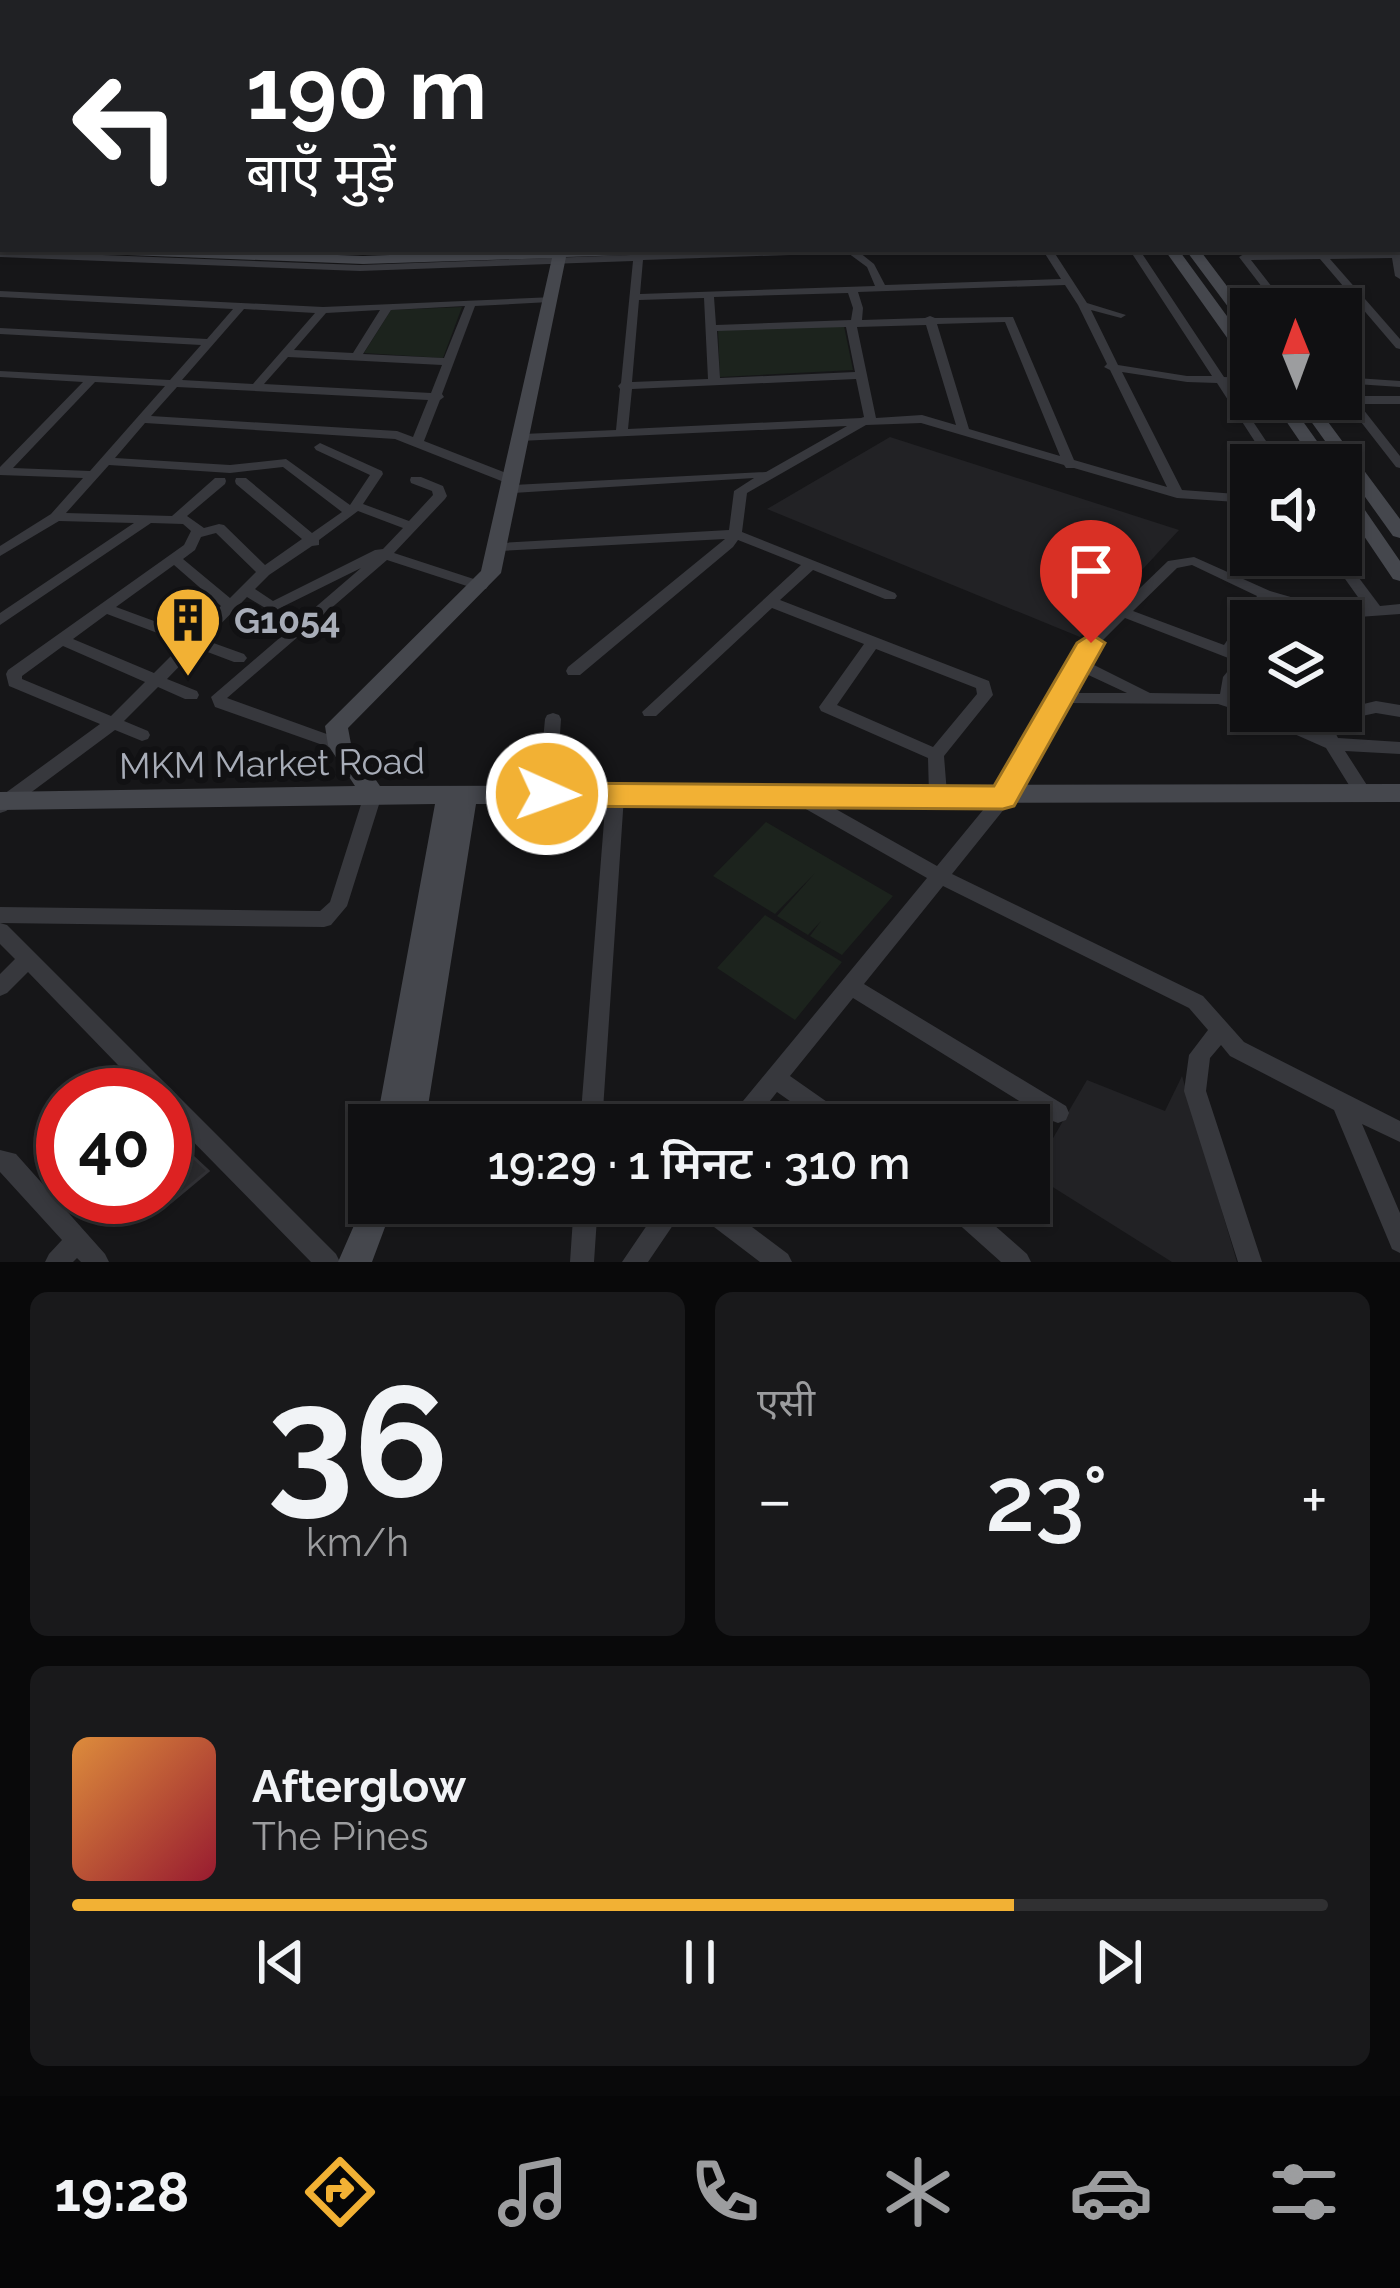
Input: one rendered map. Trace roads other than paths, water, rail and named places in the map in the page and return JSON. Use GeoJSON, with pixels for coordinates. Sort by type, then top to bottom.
{"type":"FeatureCollection","features":[{"type":"Feature","properties":{"kind":"street"},"geometry":{"type":"LineString","coordinates":[[246,0],[255,0]]}},
{"type":"Feature","properties":{"kind":"street"},"geometry":{"type":"LineString","coordinates":[[104,252],[339,268],[623,252]]}},
{"type":"Feature","properties":{"kind":"street"},"geometry":{"type":"LineString","coordinates":[[150,252],[350,260],[797,252]]}},
{"type":"Feature","properties":{"kind":"street"},"geometry":{"type":"LineString","coordinates":[[289,252],[438,252]]}},
{"type":"Feature","properties":{"kind":"street"},"geometry":{"type":"LineString","coordinates":[[853,252],[871,266],[880,286]]}},
{"type":"Feature","properties":{"kind":"street"},"geometry":{"type":"LineString","coordinates":[[1049,252],[1083,305],[1177,494]]}},
{"type":"Feature","properties":{"kind":"street"},"geometry":{"type":"LineString","coordinates":[[1136,252],[1263,444]]}},
{"type":"Feature","properties":{"kind":"street"},"geometry":{"type":"LineString","coordinates":[[1181,253],[1230,306]]}},
{"type":"Feature","properties":{"kind":"street"},"geometry":{"type":"LineString","coordinates":[[1181,253],[1230,328]]}},
{"type":"Feature","properties":{"kind":"street"},"geometry":{"type":"LineString","coordinates":[[1321,254],[1400,346]]}},
{"type":"Feature","properties":{"kind":"street"},"geometry":{"type":"LineString","coordinates":[[0,915],[324,920],[338,906],[373,795],[335,733],[342,718],[481,586],[500,547],[559,255]]}},
{"type":"Feature","properties":{"kind":"street"},"geometry":{"type":"LineString","coordinates":[[1268,288],[1244,257],[1398,255],[1400,276]]}},
{"type":"Feature","properties":{"kind":"street"},"geometry":{"type":"LineString","coordinates":[[622,432],[638,258]]}},
{"type":"Feature","properties":{"kind":"street"},"geometry":{"type":"LineString","coordinates":[[633,297],[1065,282]]}},
{"type":"Feature","properties":{"kind":"street"},"geometry":{"type":"LineString","coordinates":[[850,288],[858,308],[853,323],[870,418]]}},
{"type":"Feature","properties":{"kind":"street"},"geometry":{"type":"LineString","coordinates":[[709,293],[714,380]]}},
{"type":"Feature","properties":{"kind":"street"},"geometry":{"type":"LineString","coordinates":[[0,294],[323,310],[550,299]]}},
{"type":"Feature","properties":{"kind":"street"},"geometry":{"type":"LineString","coordinates":[[417,444],[471,303]]}},
{"type":"Feature","properties":{"kind":"street"},"geometry":{"type":"LineString","coordinates":[[0,552],[56,517],[242,305]]}},
{"type":"Feature","properties":{"kind":"street"},"geometry":{"type":"LineString","coordinates":[[1083,305],[1121,315]]}},
{"type":"Feature","properties":{"kind":"street"},"geometry":{"type":"LineString","coordinates":[[356,357],[387,308]]}},
{"type":"Feature","properties":{"kind":"street"},"geometry":{"type":"LineString","coordinates":[[256,387],[323,310]]}},
{"type":"Feature","properties":{"kind":"street"},"geometry":{"type":"LineString","coordinates":[[710,328],[1003,316],[1012,322],[1070,465]]}},
{"type":"Feature","properties":{"kind":"street"},"geometry":{"type":"LineString","coordinates":[[930,319],[963,429]]}},
{"type":"Feature","properties":{"kind":"street"},"geometry":{"type":"LineString","coordinates":[[0,332],[208,342]]}},
{"type":"Feature","properties":{"kind":"street"},"geometry":{"type":"LineString","coordinates":[[284,353],[450,362]]}},
{"type":"Feature","properties":{"kind":"street"},"geometry":{"type":"LineString","coordinates":[[1110,367],[1230,382]]}},
{"type":"Feature","properties":{"kind":"street"},"geometry":{"type":"LineString","coordinates":[[624,386],[862,375]]}},
{"type":"Feature","properties":{"kind":"street"},"geometry":{"type":"LineString","coordinates":[[2,376],[438,398]]}},
{"type":"Feature","properties":{"kind":"street"},"geometry":{"type":"LineString","coordinates":[[1,471],[92,379]]}},
{"type":"Feature","properties":{"kind":"street"},"geometry":{"type":"LineString","coordinates":[[1362,381],[1400,384]]}},
{"type":"Feature","properties":{"kind":"street"},"geometry":{"type":"LineString","coordinates":[[1362,400],[1400,400]]}},
{"type":"Feature","properties":{"kind":"street"},"geometry":{"type":"LineString","coordinates":[[1362,415],[1400,464]]}},
{"type":"Feature","properties":{"kind":"street"},"geometry":{"type":"LineString","coordinates":[[523,438],[870,418],[933,421],[1177,494],[1230,498]]}},
{"type":"Feature","properties":{"kind":"street"},"geometry":{"type":"LineString","coordinates":[[574,670],[735,534],[739,495],[767,474],[870,418]]}},
{"type":"Feature","properties":{"kind":"street"},"geometry":{"type":"LineString","coordinates":[[142,419],[397,436],[513,485],[767,474]]}},
{"type":"Feature","properties":{"kind":"street"},"geometry":{"type":"LineString","coordinates":[[1319,420],[1400,532]]}},
{"type":"Feature","properties":{"kind":"street"},"geometry":{"type":"LineString","coordinates":[[3,802],[113,723],[265,572],[314,542],[354,509],[377,474],[320,446]]}},
{"type":"Feature","properties":{"kind":"street"},"geometry":{"type":"LineString","coordinates":[[109,461],[230,469],[286,463],[354,509],[409,526]]}},
{"type":"Feature","properties":{"kind":"street"},"geometry":{"type":"LineString","coordinates":[[1,471],[95,475]]}},
{"type":"Feature","properties":{"kind":"street"},"geometry":{"type":"LineString","coordinates":[[340,745],[221,703],[219,697],[386,554],[440,493],[416,480]]}},
{"type":"Feature","properties":{"kind":"street"},"geometry":{"type":"LineString","coordinates":[[175,520],[220,481]]}},
{"type":"Feature","properties":{"kind":"street"},"geometry":{"type":"LineString","coordinates":[[241,481],[314,542]]}},
{"type":"Feature","properties":{"kind":"street"},"geometry":{"type":"LineString","coordinates":[[56,517],[175,520],[193,523],[198,534]]}},
{"type":"Feature","properties":{"kind":"street"},"geometry":{"type":"LineString","coordinates":[[0,620],[148,519]]}},
{"type":"Feature","properties":{"kind":"street"},"geometry":{"type":"LineString","coordinates":[[1362,519],[1400,575]]}},
{"type":"Feature","properties":{"kind":"street"},"geometry":{"type":"LineString","coordinates":[[142,735],[13,678],[175,559],[198,534],[219,528],[265,572]]}},
{"type":"Feature","properties":{"kind":"street"},"geometry":{"type":"LineString","coordinates":[[500,547],[735,534],[890,596]]}},
{"type":"Feature","properties":{"kind":"street"},"geometry":{"type":"LineString","coordinates":[[246,590],[272,607],[367,555],[386,554],[481,586]]}},
{"type":"Feature","properties":{"kind":"street"},"geometry":{"type":"LineString","coordinates":[[175,559],[230,606]]}},
{"type":"Feature","properties":{"kind":"street"},"geometry":{"type":"LineString","coordinates":[[754,1104],[936,874],[1003,798],[1064,698],[1091,643],[1180,561],[1194,562],[1274,600]]}},
{"type":"Feature","properties":{"kind":"street"},"geometry":{"type":"LineString","coordinates":[[650,712],[774,603],[811,564]]}},
{"type":"Feature","properties":{"kind":"street"},"geometry":{"type":"LineString","coordinates":[[1350,576],[1375,610]]}},
{"type":"Feature","properties":{"kind":"street"},"geometry":{"type":"LineString","coordinates":[[1227,652],[1265,594]]}},
{"type":"Feature","properties":{"kind":"street"},"geometry":{"type":"LineString","coordinates":[[774,603],[983,685],[985,695],[936,755],[938,794]]}},
{"type":"Feature","properties":{"kind":"street"},"geometry":{"type":"LineString","coordinates":[[107,609],[239,658]]}},
{"type":"Feature","properties":{"kind":"street"},"geometry":{"type":"LineString","coordinates":[[1362,611],[1400,609]]}},
{"type":"Feature","properties":{"kind":"street"},"geometry":{"type":"LineString","coordinates":[[1123,612],[1230,653]]}},
{"type":"Feature","properties":{"kind":"street"},"geometry":{"type":"LineString","coordinates":[[64,640],[191,695]]}},
{"type":"Feature","properties":{"kind":"street"},"geometry":{"type":"LineString","coordinates":[[874,641],[826,707],[936,755]]}},
{"type":"Feature","properties":{"kind":"street"},"geometry":{"type":"LineString","coordinates":[[1081,665],[1151,698]]}},
{"type":"Feature","properties":{"kind":"street"},"geometry":{"type":"LineString","coordinates":[[1064,698],[1228,700],[1230,680]]}},
{"type":"Feature","properties":{"kind":"street"},"geometry":{"type":"LineString","coordinates":[[1362,710],[1400,711]]}},
{"type":"Feature","properties":{"kind":"street"},"geometry":{"type":"LineString","coordinates":[[547,794],[553,719]]}},
{"type":"Feature","properties":{"kind":"street"},"geometry":{"type":"LineString","coordinates":[[1305,732],[1333,744],[1400,748]]}},
{"type":"Feature","properties":{"kind":"street"},"geometry":{"type":"LineString","coordinates":[[1327,732],[1363,793]]}},
{"type":"Feature","properties":{"kind":"street","name":"MKM Market Road"},"geometry":{"type":"LineString","coordinates":[[3,802],[373,795],[938,794],[1003,798],[1400,793]]}},
{"type":"Feature","properties":{"kind":"street"},"geometry":{"type":"LineString","coordinates":[[796,795],[936,874],[1196,1002],[1238,1049],[1400,1132]]}},
{"type":"Feature","properties":{"kind":"street"},"geometry":{"type":"LineString","coordinates":[[395,1104],[457,796]]}},
{"type":"Feature","properties":{"kind":"street"},"geometry":{"type":"LineString","coordinates":[[413,1104],[457,796]]}},
{"type":"Feature","properties":{"kind":"street"},"geometry":{"type":"LineString","coordinates":[[593,1104],[615,796]]}},
{"type":"Feature","properties":{"kind":"street"},"geometry":{"type":"LineString","coordinates":[[0,931],[136,1068]]}},
{"type":"Feature","properties":{"kind":"street"},"geometry":{"type":"LineString","coordinates":[[0,987],[28,959]]}},
{"type":"Feature","properties":{"kind":"street"},"geometry":{"type":"LineString","coordinates":[[851,986],[1058,1113]]}},
{"type":"Feature","properties":{"kind":"street"},"geometry":{"type":"LineString","coordinates":[[1220,1030],[1200,1054],[1195,1091],[1250,1262]]}},
{"type":"Feature","properties":{"kind":"street"},"geometry":{"type":"LineString","coordinates":[[775,1078],[812,1104]]}},
{"type":"Feature","properties":{"kind":"street"},"geometry":{"type":"LineString","coordinates":[[1342,1102],[1400,1241]]}},
{"type":"Feature","properties":{"kind":"street"},"geometry":{"type":"LineString","coordinates":[[192,1124],[328,1262]]}},
{"type":"Feature","properties":{"kind":"street"},"geometry":{"type":"LineString","coordinates":[[0,1161],[8,1162],[97,1262]]}},
{"type":"Feature","properties":{"kind":"street"},"geometry":{"type":"LineString","coordinates":[[355,1262],[370,1224]]}},
{"type":"Feature","properties":{"kind":"street"},"geometry":{"type":"LineString","coordinates":[[581,1262],[584,1224]]}},
{"type":"Feature","properties":{"kind":"street"},"geometry":{"type":"LineString","coordinates":[[634,1262],[661,1224]]}},
{"type":"Feature","properties":{"kind":"street"},"geometry":{"type":"LineString","coordinates":[[729,1224],[780,1262]]}},
{"type":"Feature","properties":{"kind":"street"},"geometry":{"type":"LineString","coordinates":[[975,1224],[1018,1262]]}},
{"type":"Feature","properties":{"kind":"street"},"geometry":{"type":"LineString","coordinates":[[57,1262],[77,1241]]}},
{"type":"Feature","properties":{"kind":"place","name":"G1054"},"geometry":{"type":"Point","coordinates":[188,679]}}]}
